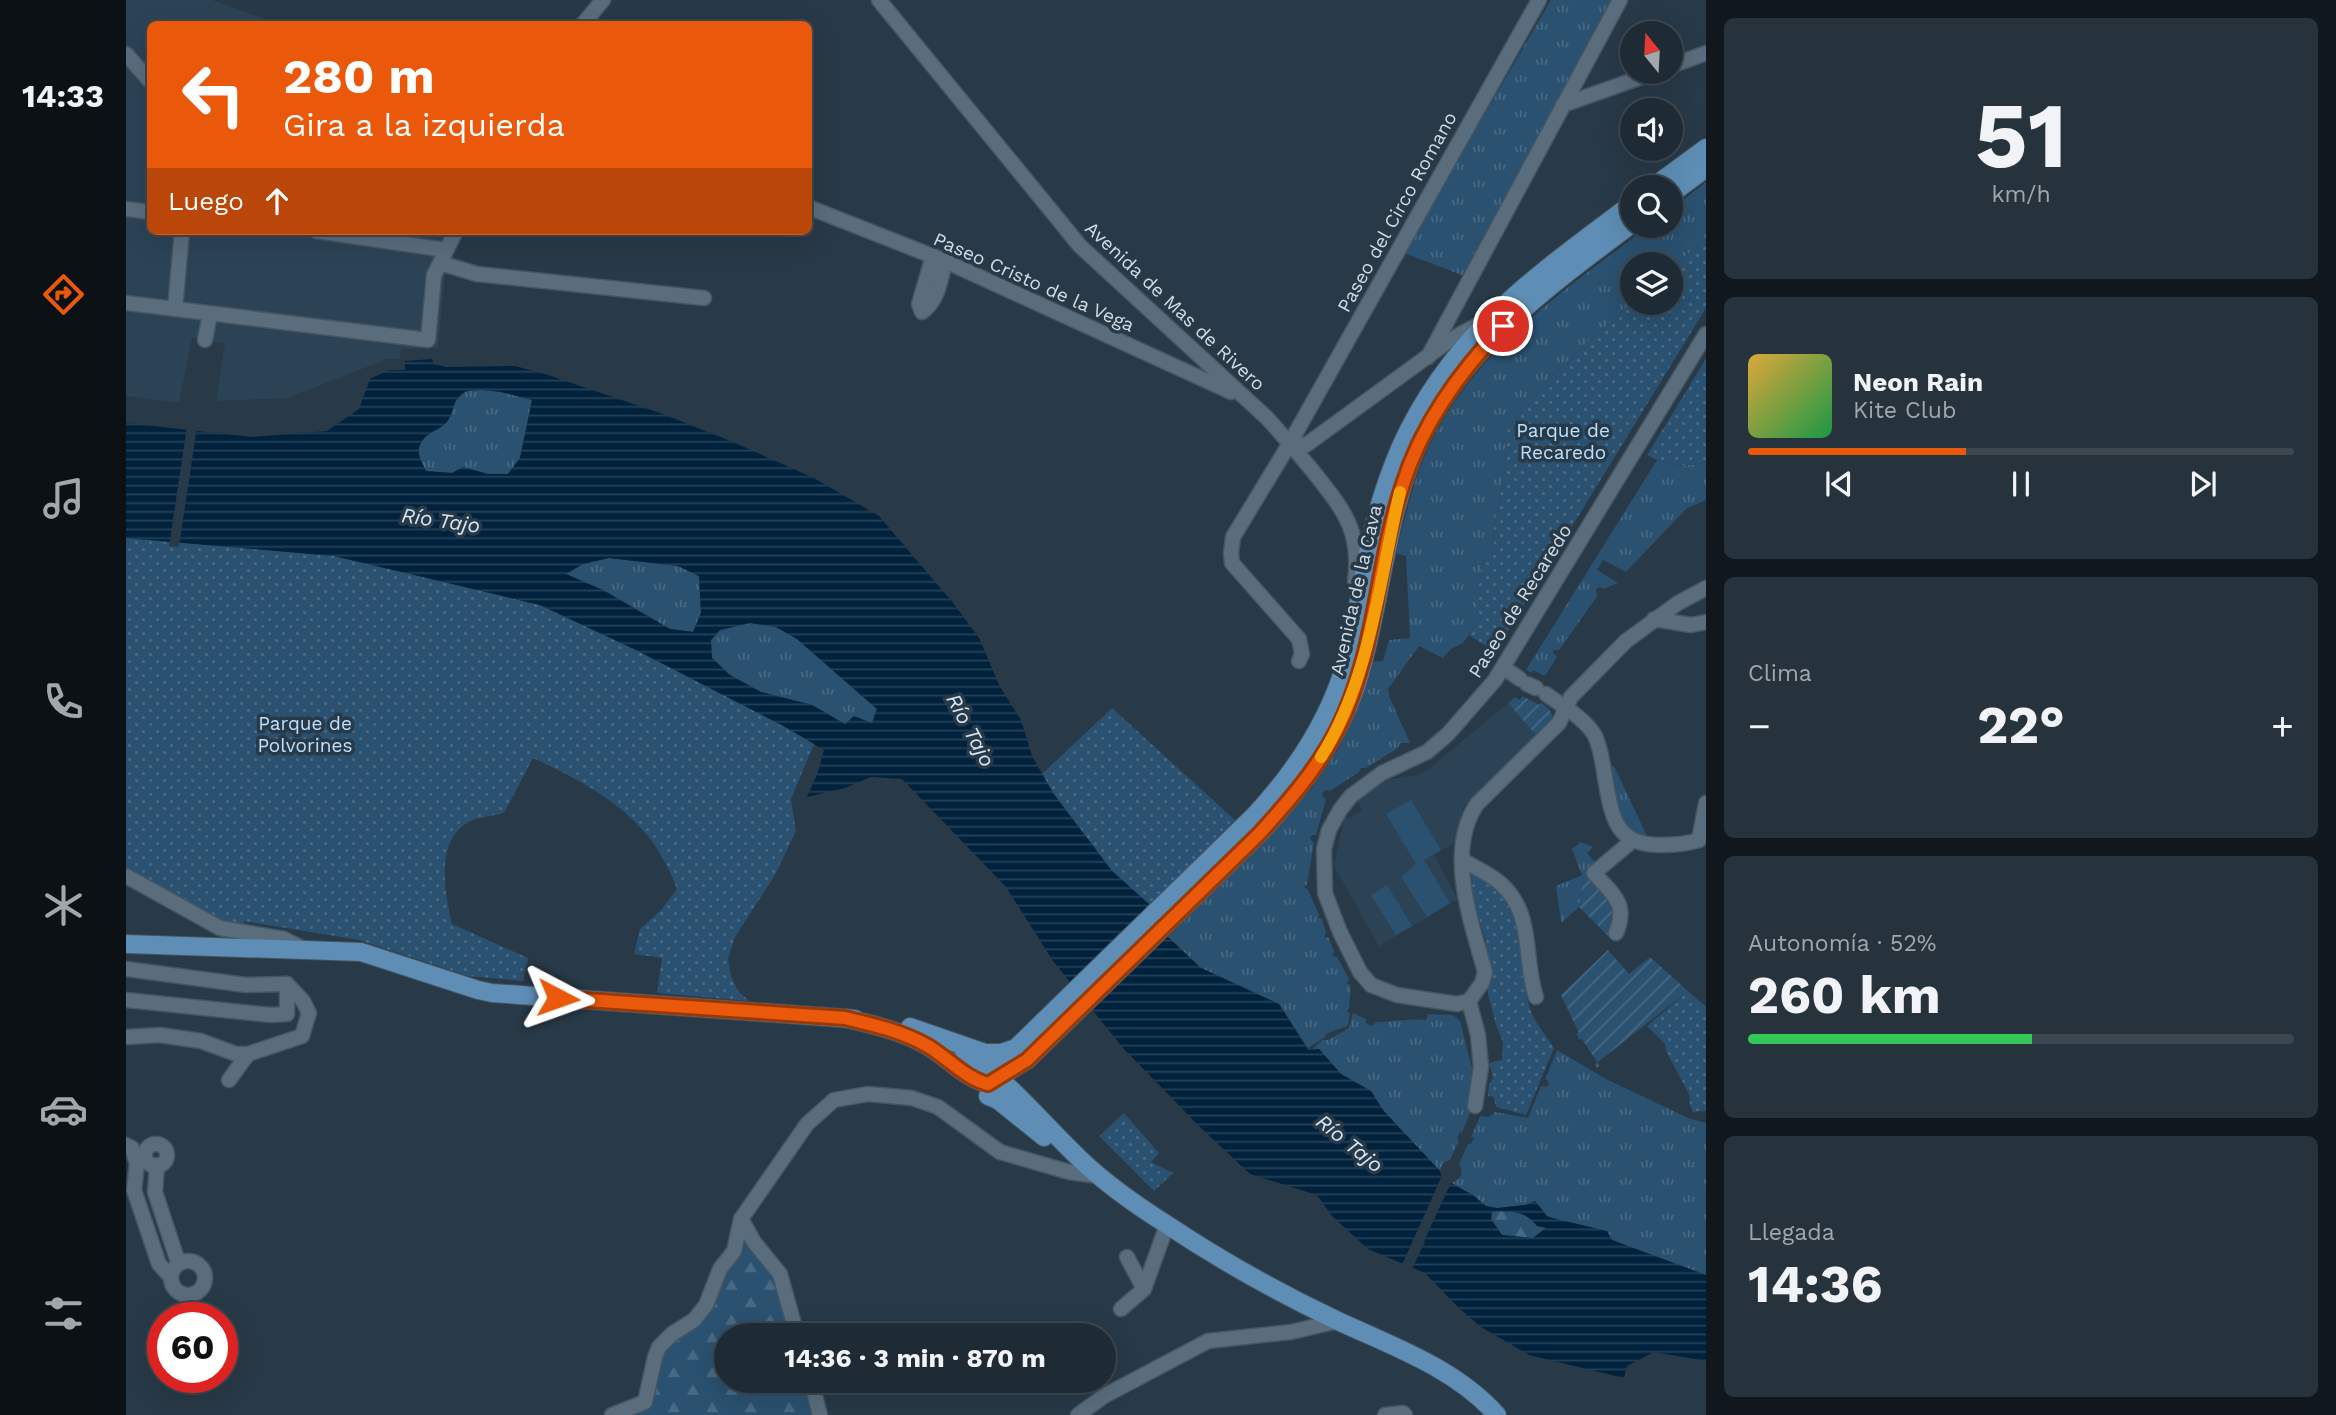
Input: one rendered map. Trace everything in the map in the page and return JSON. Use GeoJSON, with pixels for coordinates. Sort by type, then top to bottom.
{"type":"FeatureCollection","features":[{"type":"Feature","properties":{"kind":"main road"},"geometry":{"type":"LineString","coordinates":[[1669,175],[1706,148]]}},
{"type":"Feature","properties":{"kind":"main road"},"geometry":{"type":"LineString","coordinates":[[1683,185],[1706,168]]}},
{"type":"Feature","properties":{"kind":"main road","name":"Avenida de la Cava"},"geometry":{"type":"LineString","coordinates":[[1022,1054],[1222,859],[1297,764],[1334,698],[1346,662],[1373,530],[1400,449],[1415,418],[1464,345],[1488,319],[1544,270],[1620,213]]}},
{"type":"Feature","properties":{"kind":"main road","name":"Avenida de la Cava"},"geometry":{"type":"LineString","coordinates":[[1022,1054],[1065,1001],[1222,859],[1259,834],[1295,794],[1339,727],[1359,675],[1401,487],[1424,433],[1446,395],[1503,326],[1568,271],[1620,233]]}},
{"type":"Feature","properties":{"kind":"main road"},"geometry":{"type":"LineString","coordinates":[[126,944],[361,952],[492,993],[890,1021],[993,1054],[1022,1054]]}},
{"type":"Feature","properties":{"kind":"main road"},"geometry":{"type":"LineString","coordinates":[[845,1018],[909,1036],[976,1081],[988,1084],[999,1079],[1022,1054]]}},
{"type":"Feature","properties":{"kind":"main road"},"geometry":{"type":"LineString","coordinates":[[845,1018],[902,1041],[951,1077],[998,1100],[1041,1136],[1080,1159]]}},
{"type":"Feature","properties":{"kind":"main road"},"geometry":{"type":"LineString","coordinates":[[940,1037],[976,1059],[1027,1105],[1098,1176],[1167,1226],[1293,1298],[1457,1379],[1497,1415]]}},
{"type":"Feature","properties":{"kind":"main road"},"geometry":{"type":"LineString","coordinates":[[1022,1054],[1021,1079],[1027,1105]]}},
{"type":"Feature","properties":{"kind":"main road"},"geometry":{"type":"LineString","coordinates":[[998,1100],[999,1079]]}},
{"type":"Feature","properties":{"kind":"street"},"geometry":{"type":"LineString","coordinates":[[586,21],[603,0]]}},
{"type":"Feature","properties":{"kind":"street","name":"Avenida de Mas de Rivero"},"geometry":{"type":"LineString","coordinates":[[879,0],[1080,246],[1266,417],[1341,506]]}},
{"type":"Feature","properties":{"kind":"street","name":"Paseo del Circo Romano"},"geometry":{"type":"LineString","coordinates":[[1298,661],[1301,654],[1299,639],[1236,569],[1232,563],[1231,543],[1238,526],[1290,443],[1539,0]]}},
{"type":"Feature","properties":{"kind":"street"},"geometry":{"type":"LineString","coordinates":[[1428,356],[1620,0]]}},
{"type":"Feature","properties":{"kind":"street"},"geometry":{"type":"LineString","coordinates":[[1684,61],[1706,53]]}},
{"type":"Feature","properties":{"kind":"street"},"geometry":{"type":"LineString","coordinates":[[126,54],[147,78]]}},
{"type":"Feature","properties":{"kind":"street"},"geometry":{"type":"LineString","coordinates":[[1563,105],[1622,84]]}},
{"type":"Feature","properties":{"kind":"street"},"geometry":{"type":"LineString","coordinates":[[126,209],[147,212]]}},
{"type":"Feature","properties":{"kind":"street","name":"Paseo Cristo de la Vega"},"geometry":{"type":"LineString","coordinates":[[812,210],[939,259],[1242,397]]}},
{"type":"Feature","properties":{"kind":"street"},"geometry":{"type":"LineString","coordinates":[[174,309],[182,235]]}},
{"type":"Feature","properties":{"kind":"street"},"geometry":{"type":"LineString","coordinates":[[332,235],[477,274],[704,298]]}},
{"type":"Feature","properties":{"kind":"street"},"geometry":{"type":"LineString","coordinates":[[126,303],[428,340],[440,263],[454,235]]}},
{"type":"Feature","properties":{"kind":"street"},"geometry":{"type":"LineString","coordinates":[[205,340],[210,314]]}},
{"type":"Feature","properties":{"kind":"street"},"geometry":{"type":"LineString","coordinates":[[1290,443],[1306,445],[1450,340],[1488,319]]}},
{"type":"Feature","properties":{"kind":"street","name":"Paseo de Recaredo"},"geometry":{"type":"LineString","coordinates":[[1469,1001],[1457,1004],[1430,1002],[1396,995],[1371,985],[1360,972],[1330,911],[1325,894],[1324,849],[1329,830],[1351,796],[1382,773],[1427,752],[1448,734],[1504,668],[1706,334]]}},
{"type":"Feature","properties":{"kind":"street","name":"Avenida de la Cava"},"geometry":{"type":"LineString","coordinates":[[1321,723],[1343,643],[1357,565],[1355,544],[1341,506]]}},
{"type":"Feature","properties":{"kind":"street"},"geometry":{"type":"LineString","coordinates":[[1475,1106],[1481,1068],[1478,1035],[1469,1001],[1482,983],[1485,972],[1461,873],[1463,839],[1472,812],[1559,723],[1571,697],[1626,641],[1654,619],[1706,588]]}},
{"type":"Feature","properties":{"kind":"street"},"geometry":{"type":"LineString","coordinates":[[1654,619],[1690,625],[1706,622]]}},
{"type":"Feature","properties":{"kind":"street"},"geometry":{"type":"LineString","coordinates":[[1504,668],[1566,710],[1595,736],[1610,808],[1616,824],[1632,841],[1643,845],[1703,845],[1706,803]]}},
{"type":"Feature","properties":{"kind":"street"},"geometry":{"type":"LineString","coordinates":[[1616,933],[1621,914],[1620,904],[1594,873],[1632,841]]}},
{"type":"Feature","properties":{"kind":"street"},"geometry":{"type":"LineString","coordinates":[[1462,860],[1500,883],[1516,902],[1526,927],[1530,979],[1536,997]]}},
{"type":"Feature","properties":{"kind":"street"},"geometry":{"type":"LineString","coordinates":[[126,876],[220,928],[284,939],[304,949]]}},
{"type":"Feature","properties":{"kind":"street"},"geometry":{"type":"LineString","coordinates":[[219,947],[220,928]]}},
{"type":"Feature","properties":{"kind":"street"},"geometry":{"type":"LineString","coordinates":[[126,969],[246,985],[287,984],[303,1001],[309,1013],[302,1036],[248,1054],[236,1054],[201,1041],[160,1035],[126,1037]]}},
{"type":"Feature","properties":{"kind":"street"},"geometry":{"type":"LineString","coordinates":[[126,1000],[271,1015],[287,1014],[287,984]]}},
{"type":"Feature","properties":{"kind":"street"},"geometry":{"type":"LineString","coordinates":[[229,1080],[248,1054]]}},
{"type":"Feature","properties":{"kind":"street"},"geometry":{"type":"LineString","coordinates":[[612,1415],[645,1402],[654,1357],[659,1347],[672,1334],[694,1320],[706,1305],[720,1269],[734,1251],[741,1219],[807,1124],[834,1100],[868,1094],[912,1098],[938,1107],[1000,1152],[1098,1176]]}},
{"type":"Feature","properties":{"kind":"street"},"geometry":{"type":"LineString","coordinates":[[126,1144],[132,1148],[138,1164],[134,1190],[159,1264],[170,1276],[173,1287],[180,1294],[191,1295],[200,1290],[205,1281],[203,1270],[196,1262],[186,1260],[173,1268],[170,1276]]}},
{"type":"Feature","properties":{"kind":"street"},"geometry":{"type":"LineString","coordinates":[[157,1165],[155,1192],[180,1262]]}},
{"type":"Feature","properties":{"kind":"street"},"geometry":{"type":"LineString","coordinates":[[741,1219],[754,1242],[780,1274],[794,1323]]}},
{"type":"Feature","properties":{"kind":"street"},"geometry":{"type":"LineString","coordinates":[[1121,1309],[1144,1289],[1167,1226]]}},
{"type":"Feature","properties":{"kind":"street"},"geometry":{"type":"LineString","coordinates":[[1127,1256],[1144,1289]]}},
{"type":"Feature","properties":{"kind":"street"},"geometry":{"type":"LineString","coordinates":[[1078,1415],[1104,1396],[1208,1341],[1291,1332],[1338,1321]]}},
{"type":"Feature","properties":{"kind":"street"},"geometry":{"type":"LineString","coordinates":[[814,1393],[820,1415]]}},
{"type":"Feature","properties":{"kind":"street"},"geometry":{"type":"LineString","coordinates":[[1385,1415],[1405,1415]]}},
{"type":"Feature","properties":{"kind":"shaded area"},"geometry":{"type":"Polygon","coordinates":[[[126,0],[212,0],[271,21],[147,21],[147,235],[462,235],[445,273],[438,348],[401,349],[400,359],[387,359],[288,398],[216,401],[225,343],[192,338],[179,403],[126,396],[126,0]]]}},
{"type":"Feature","properties":{"kind":"shaded area"},"geometry":{"type":"Polygon","coordinates":[[[1508,703],[1541,741],[1462,809],[1455,842],[1434,855],[1458,899],[1379,946],[1334,866],[1344,818],[1349,819],[1362,810],[1357,801],[1389,779],[1419,775],[1430,768],[1508,703]]]}},
{"type":"Feature","properties":{"kind":"green space"},"geometry":{"type":"Polygon","coordinates":[[[1551,0],[1613,0],[1467,277],[1404,253],[1551,0]]]}},
{"type":"Feature","properties":{"kind":"green space"},"geometry":{"type":"Polygon","coordinates":[[[1706,182],[1706,238],[1683,258],[1683,252],[1620,252],[1620,313],[1524,403],[1506,433],[1505,470],[1494,526],[1495,541],[1484,559],[1477,583],[1477,623],[1463,643],[1451,649],[1443,658],[1419,646],[1388,689],[1410,743],[1400,743],[1398,748],[1366,768],[1361,768],[1330,791],[1322,793],[1326,799],[1316,835],[1310,838],[1314,843],[1307,884],[1304,887],[1308,890],[1318,918],[1322,919],[1326,932],[1324,937],[1329,938],[1334,952],[1332,956],[1337,957],[1349,979],[1347,983],[1351,986],[1347,1011],[1350,1014],[1347,1026],[1326,1034],[1308,1048],[1279,1004],[1201,968],[1168,937],[1261,845],[1312,788],[1339,748],[1358,705],[1370,662],[1383,661],[1389,640],[1410,638],[1406,556],[1396,553],[1421,464],[1453,403],[1476,373],[1529,320],[1633,238],[1683,238],[1683,200],[1706,182]]]}},
{"type":"Feature","properties":{"kind":"green space","name":"Parque de Recaredo"},"geometry":{"type":"Polygon","coordinates":[[[1706,238],[1706,308],[1495,652],[1469,635],[1477,623],[1477,583],[1484,559],[1495,541],[1494,526],[1505,470],[1506,433],[1524,403],[1620,313],[1683,315],[1683,258],[1706,238]]]}},
{"type":"Feature","properties":{"kind":"green space"},"geometry":{"type":"Polygon","coordinates":[[[1706,359],[1706,462],[1676,465],[1647,455],[1706,359]]]}},
{"type":"Feature","properties":{"kind":"green space"},"geometry":{"type":"Polygon","coordinates":[[[482,390],[532,400],[520,458],[508,474],[488,474],[464,468],[452,473],[426,471],[419,457],[419,446],[425,437],[451,416],[454,402],[466,391],[482,390]]]}},
{"type":"Feature","properties":{"kind":"green space"},"geometry":{"type":"Polygon","coordinates":[[[1657,460],[1681,466],[1706,462],[1706,500],[1687,508],[1626,572],[1603,560],[1597,570],[1618,583],[1603,589],[1597,588],[1598,595],[1559,650],[1553,650],[1557,657],[1545,676],[1533,670],[1531,673],[1526,670],[1657,460]]]}},
{"type":"Feature","properties":{"kind":"green space","name":"Parque de Polvorines"},"geometry":{"type":"Polygon","coordinates":[[[126,538],[334,556],[540,605],[638,651],[814,744],[791,799],[796,831],[775,875],[735,937],[728,959],[731,976],[738,991],[749,1001],[657,993],[662,958],[634,954],[640,929],[661,910],[677,889],[666,864],[653,843],[620,808],[579,781],[533,758],[504,813],[471,821],[457,832],[450,843],[445,870],[452,924],[528,958],[523,981],[468,976],[359,940],[244,921],[243,924],[229,922],[183,903],[126,870],[126,538]]]}},
{"type":"Feature","properties":{"kind":"green space"},"geometry":{"type":"Polygon","coordinates":[[[609,558],[678,566],[699,576],[701,613],[693,632],[670,629],[603,590],[565,574],[583,564],[609,558]]]}},
{"type":"Feature","properties":{"kind":"green space"},"geometry":{"type":"Polygon","coordinates":[[[750,623],[776,627],[797,639],[877,709],[872,723],[845,724],[812,705],[761,692],[730,675],[712,658],[711,640],[720,630],[750,623]]]}},
{"type":"Feature","properties":{"kind":"green space"},"geometry":{"type":"Polygon","coordinates":[[[1522,696],[1540,705],[1541,703],[1551,712],[1552,721],[1541,741],[1508,703],[1515,697],[1520,700],[1522,696]]]}},
{"type":"Feature","properties":{"kind":"green space"},"geometry":{"type":"Polygon","coordinates":[[[1112,708],[1236,821],[1150,905],[1112,871],[1053,793],[1042,774],[1112,708]]]}},
{"type":"Feature","properties":{"kind":"green space"},"geometry":{"type":"Polygon","coordinates":[[[1614,766],[1647,836],[1636,835],[1628,830],[1622,821],[1613,787],[1611,767],[1614,766]]]}},
{"type":"Feature","properties":{"kind":"green space"},"geometry":{"type":"Polygon","coordinates":[[[1411,800],[1441,850],[1424,860],[1450,903],[1427,917],[1401,877],[1416,864],[1386,814],[1411,800]]]}},
{"type":"Feature","properties":{"kind":"green space"},"geometry":{"type":"Polygon","coordinates":[[[1581,842],[1593,847],[1587,853],[1598,865],[1583,878],[1579,907],[1561,923],[1556,886],[1582,875],[1572,849],[1581,842]]]}},
{"type":"Feature","properties":{"kind":"green space"},"geometry":{"type":"Polygon","coordinates":[[[1469,873],[1494,884],[1507,896],[1516,911],[1528,1000],[1535,1020],[1554,1048],[1526,1115],[1496,1107],[1494,1097],[1488,1096],[1489,1084],[1493,1078],[1489,1063],[1502,1060],[1503,1042],[1488,994],[1486,941],[1468,884],[1469,873]]]}},
{"type":"Feature","properties":{"kind":"green space"},"geometry":{"type":"Polygon","coordinates":[[[1587,874],[1617,906],[1613,929],[1608,936],[1579,907],[1583,878],[1587,874]]]}},
{"type":"Feature","properties":{"kind":"green space"},"geometry":{"type":"Polygon","coordinates":[[[1387,885],[1412,926],[1396,935],[1371,895],[1387,885]]]}},
{"type":"Feature","properties":{"kind":"green space"},"geometry":{"type":"Polygon","coordinates":[[[1608,950],[1629,974],[1650,957],[1688,991],[1598,1062],[1597,1068],[1597,1062],[1582,1039],[1579,1040],[1579,1033],[1561,995],[1608,950]]]}},
{"type":"Feature","properties":{"kind":"green space"},"geometry":{"type":"Polygon","coordinates":[[[1688,991],[1706,1007],[1706,1111],[1693,1112],[1689,1094],[1666,1051],[1665,1044],[1647,1026],[1688,991]]]}},
{"type":"Feature","properties":{"kind":"green space"},"geometry":{"type":"Polygon","coordinates":[[[1353,1013],[1366,1019],[1366,1023],[1372,1026],[1376,1022],[1426,1020],[1428,1014],[1453,1015],[1460,1021],[1472,1068],[1468,1104],[1470,1113],[1462,1133],[1460,1132],[1457,1138],[1459,1140],[1450,1160],[1443,1163],[1440,1171],[1383,1111],[1371,1091],[1341,1074],[1319,1049],[1312,1050],[1322,1040],[1328,1040],[1349,1028],[1353,1013]]]}},
{"type":"Feature","properties":{"kind":"green space"},"geometry":{"type":"Polygon","coordinates":[[[1557,1050],[1606,1079],[1688,1118],[1706,1123],[1706,1275],[1612,1240],[1607,1231],[1559,1221],[1525,1205],[1497,1208],[1486,1206],[1451,1182],[1461,1176],[1459,1164],[1468,1144],[1471,1144],[1474,1138],[1471,1137],[1480,1116],[1489,1117],[1495,1112],[1528,1118],[1541,1086],[1546,1087],[1549,1084],[1546,1078],[1557,1050]]]}},
{"type":"Feature","properties":{"kind":"green space"},"geometry":{"type":"Polygon","coordinates":[[[1124,1113],[1159,1153],[1151,1162],[1173,1173],[1154,1191],[1099,1136],[1124,1113]]]}},
{"type":"Feature","properties":{"kind":"green space"},"geometry":{"type":"Polygon","coordinates":[[[1492,1212],[1519,1213],[1537,1226],[1547,1227],[1533,1238],[1502,1235],[1491,1219],[1492,1212]]]}},
{"type":"Feature","properties":{"kind":"green space"},"geometry":{"type":"Polygon","coordinates":[[[739,1240],[745,1241],[774,1275],[787,1323],[714,1323],[714,1393],[807,1393],[813,1415],[613,1415],[646,1402],[655,1357],[694,1320],[739,1240]]]}},
{"type":"Feature","properties":{"kind":"water","name":"Río Tajo"},"geometry":{"type":"Polygon","coordinates":[[[432,359],[434,364],[446,367],[515,366],[545,374],[663,414],[733,442],[814,478],[879,516],[954,604],[979,638],[1000,687],[1021,720],[1032,756],[1053,793],[1112,871],[1150,905],[1168,937],[1201,968],[1279,1004],[1308,1050],[1319,1049],[1341,1074],[1371,1091],[1383,1110],[1440,1171],[1442,1178],[1473,1195],[1486,1206],[1497,1208],[1525,1205],[1535,1201],[1548,1217],[1607,1231],[1612,1240],[1706,1275],[1706,1361],[1654,1352],[1627,1366],[1624,1378],[1529,1355],[1481,1327],[1425,1273],[1368,1249],[1332,1216],[1317,1195],[1250,1174],[1123,1048],[1053,961],[1006,887],[902,779],[871,777],[845,788],[807,797],[824,750],[638,651],[540,605],[334,556],[126,538],[126,423],[252,437],[327,431],[359,409],[370,379],[389,370],[405,370],[405,361],[432,359]],[[480,390],[467,391],[461,395],[445,424],[422,441],[419,455],[426,471],[452,473],[463,467],[488,474],[508,474],[520,458],[532,400],[480,390]],[[609,558],[583,564],[566,574],[603,590],[670,629],[693,632],[701,613],[699,576],[678,566],[609,558]],[[750,623],[720,630],[711,640],[712,658],[730,675],[761,692],[812,705],[845,724],[854,716],[872,723],[877,709],[797,639],[776,627],[750,623]],[[1492,1212],[1491,1219],[1502,1235],[1533,1238],[1546,1228],[1537,1226],[1519,1213],[1492,1212]]]}},
{"type":"Feature","properties":{"kind":"pier"},"geometry":{"type":"Polygon","coordinates":[[[187,426],[197,427],[179,547],[169,546],[187,426]]]}},
{"type":"Feature","properties":{"kind":"pier"},"geometry":{"type":"Polygon","coordinates":[[[1441,1167],[1444,1175],[1456,1181],[1451,1183],[1411,1271],[1401,1267],[1441,1178],[1441,1167]]]}},
{"type":"Feature","properties":{"kind":"slow traffic"},"geometry":{"type":"LineString","coordinates":[[1321,757],[1339,727],[1359,675],[1400,492]]}},
{"type":"Feature","properties":{"kind":"route"},"geometry":{"type":"LineString","coordinates":[[558,998],[845,1018],[909,1036],[976,1081],[988,1084],[1027,1060],[1259,834],[1295,794],[1320,759],[1339,727],[1359,675],[1401,487],[1412,460],[1446,395],[1503,326]]}}]}
